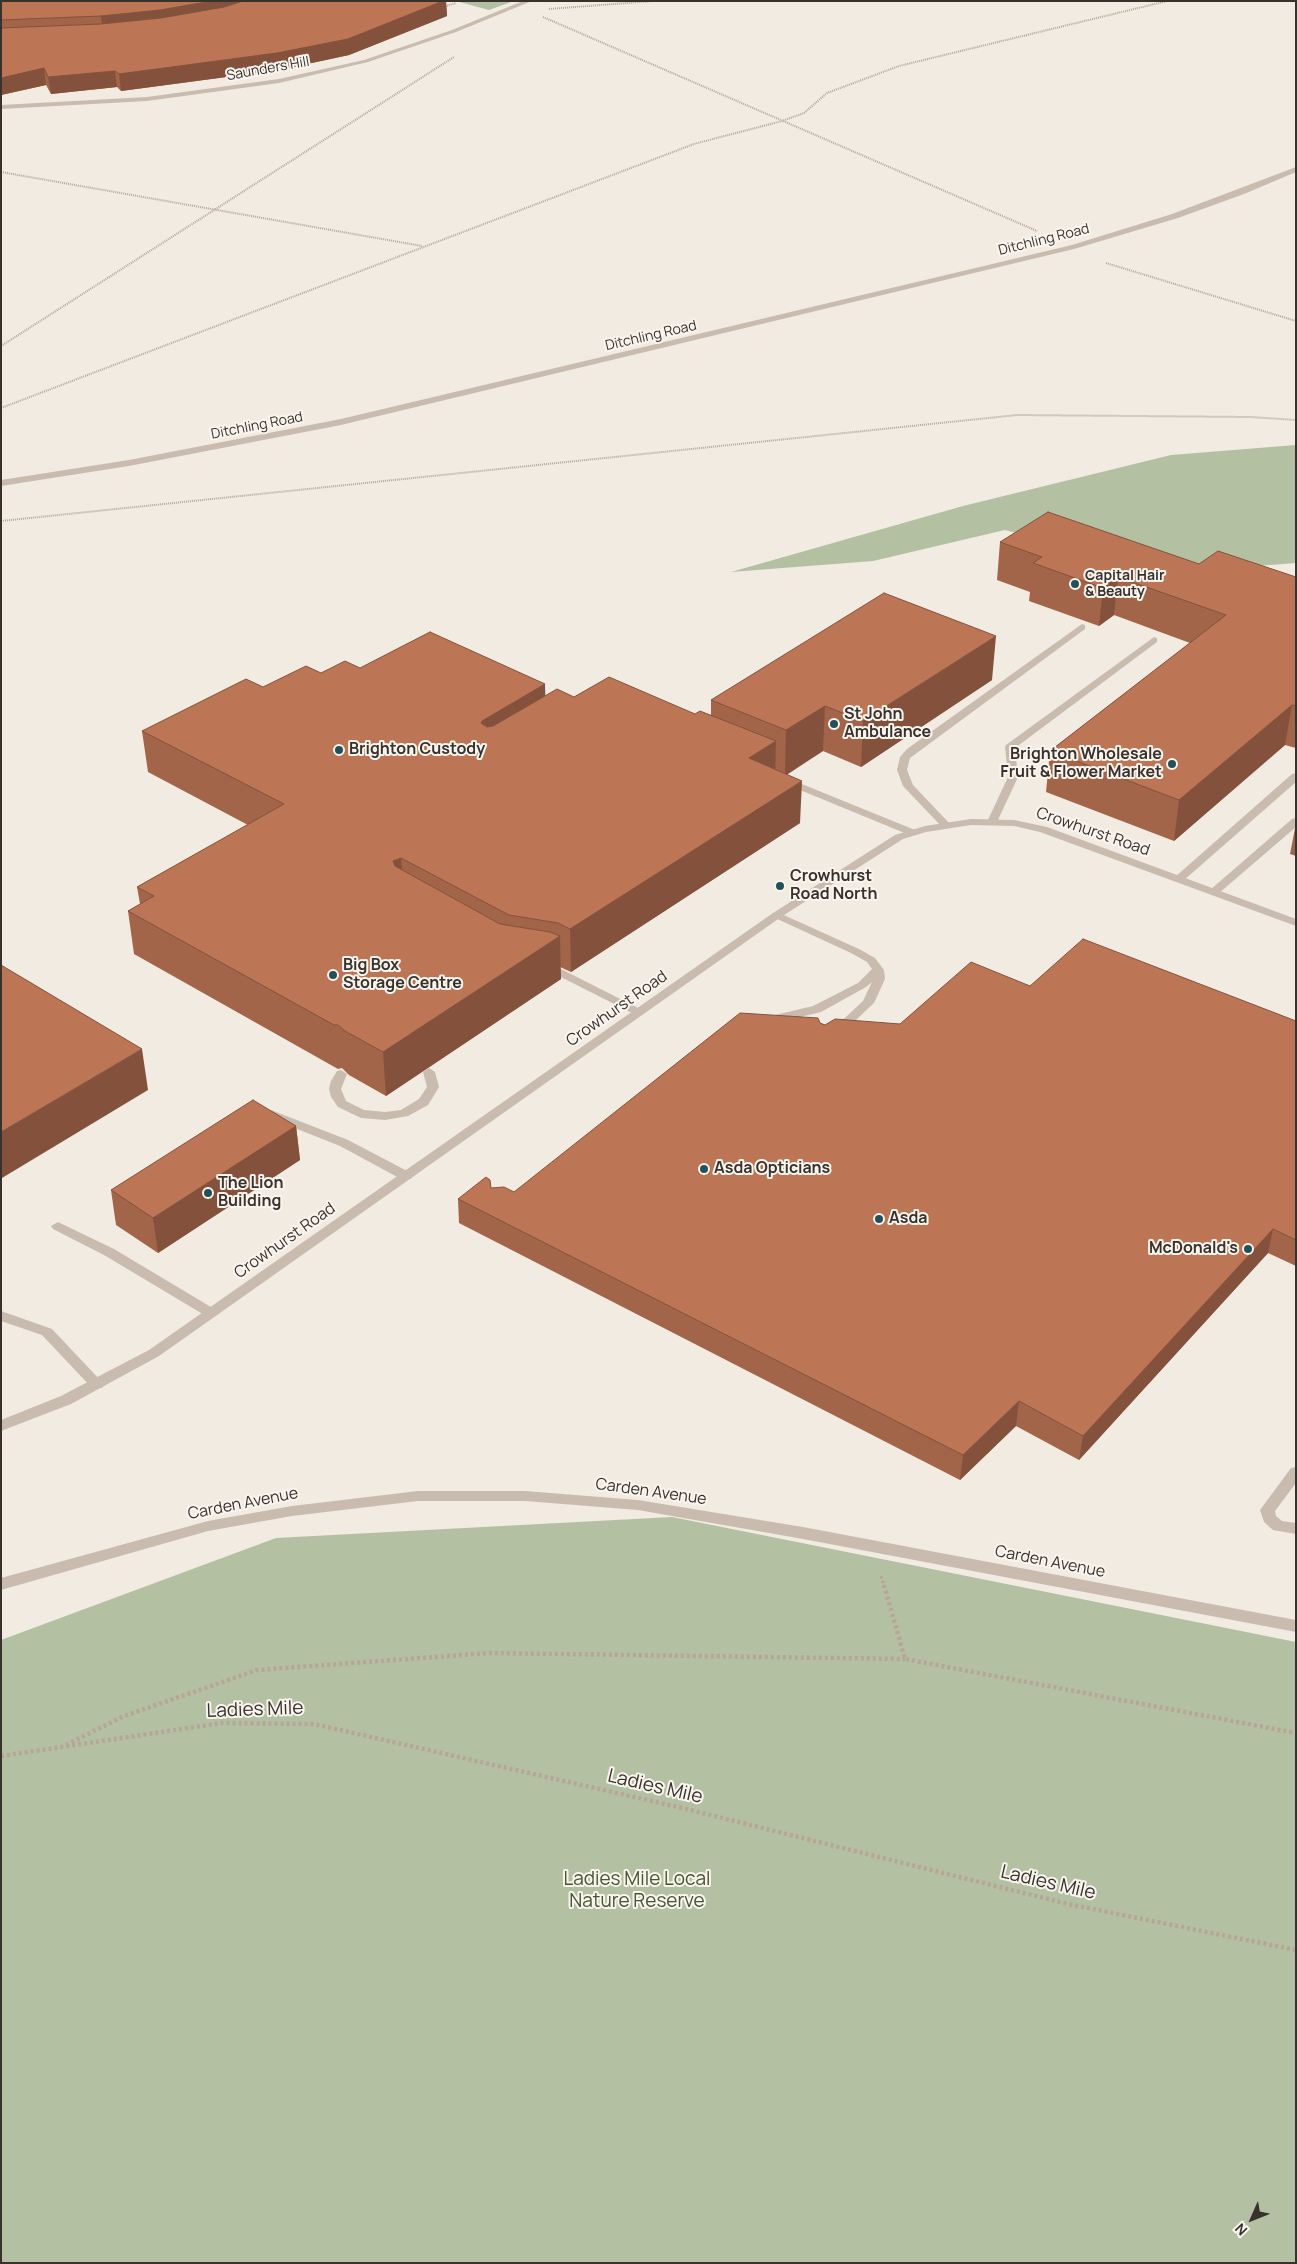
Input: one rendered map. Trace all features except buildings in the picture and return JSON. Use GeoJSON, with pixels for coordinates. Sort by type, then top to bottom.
{"type":"FeatureCollection","features":[{"type":"Feature","properties":{"kind":"street","name":"Saunders Hill"},"geometry":{"type":"LineString","coordinates":[[1,107],[147,99],[279,81],[366,61],[454,31],[529,1]]}},
{"type":"Feature","properties":{"kind":"street","name":"Ditchling Road"},"geometry":{"type":"LineString","coordinates":[[1,483],[148,460],[332,424],[874,295],[1074,246],[1175,216],[1242,192],[1296,169]]}},
{"type":"Feature","properties":{"kind":"street"},"geometry":{"type":"LineString","coordinates":[[946,825],[908,786],[902,770],[905,757],[910,751],[1082,627]]}},
{"type":"Feature","properties":{"kind":"street"},"geometry":{"type":"LineString","coordinates":[[992,822],[1014,778],[1010,747],[1154,640]]}},
{"type":"Feature","properties":{"kind":"street"},"geometry":{"type":"LineString","coordinates":[[774,776],[911,832]]}},
{"type":"Feature","properties":{"kind":"street"},"geometry":{"type":"LineString","coordinates":[[1179,878],[1296,776]]}},
{"type":"Feature","properties":{"kind":"street"},"geometry":{"type":"LineString","coordinates":[[1214,892],[1296,821]]}},
{"type":"Feature","properties":{"kind":"street","name":"Crowhurst Road"},"geometry":{"type":"LineString","coordinates":[[1,1426],[66,1400],[97,1385],[154,1352],[777,915],[890,841],[911,832],[946,825],[992,822],[1014,824],[1058,834],[1296,923]]}},
{"type":"Feature","properties":{"kind":"street"},"geometry":{"type":"LineString","coordinates":[[777,915],[855,951],[871,960],[878,970],[879,979],[868,1003],[856,1016],[830,1037]]}},
{"type":"Feature","properties":{"kind":"street"},"geometry":{"type":"LineString","coordinates":[[534,967],[555,970],[640,1012]]}},
{"type":"Feature","properties":{"kind":"street"},"geometry":{"type":"LineString","coordinates":[[765,1020],[790,1017],[817,1010],[862,985],[878,970]]}},
{"type":"Feature","properties":{"kind":"street"},"geometry":{"type":"LineString","coordinates":[[341,1074],[335,1089],[337,1097],[342,1104],[361,1114],[386,1116],[404,1113],[424,1102],[433,1087],[429,1072]]}},
{"type":"Feature","properties":{"kind":"street"},"geometry":{"type":"LineString","coordinates":[[257,1108],[344,1143],[406,1176]]}},
{"type":"Feature","properties":{"kind":"street"},"geometry":{"type":"LineString","coordinates":[[58,1226],[109,1252],[211,1313]]}},
{"type":"Feature","properties":{"kind":"street"},"geometry":{"type":"LineString","coordinates":[[1,1316],[47,1332],[97,1385]]}},
{"type":"Feature","properties":{"kind":"street"},"geometry":{"type":"LineString","coordinates":[[1296,1472],[1268,1510],[1269,1518],[1278,1526],[1296,1529]]}},
{"type":"Feature","properties":{"kind":"street","name":"Carden Avenue"},"geometry":{"type":"LineString","coordinates":[[1,1584],[208,1526],[292,1511],[418,1496],[525,1496],[638,1505],[873,1546],[1296,1626]]}},
{"type":"Feature","properties":{"kind":"path"},"geometry":{"type":"LineString","coordinates":[[438,9],[462,1]]}},
{"type":"Feature","properties":{"kind":"path"},"geometry":{"type":"LineString","coordinates":[[511,8],[528,10],[653,1]]}},
{"type":"Feature","properties":{"kind":"path"},"geometry":{"type":"LineString","coordinates":[[1,408],[422,246],[694,144],[782,121],[804,113],[827,93],[899,66],[1167,1]]}},
{"type":"Feature","properties":{"kind":"path"},"geometry":{"type":"LineString","coordinates":[[528,10],[1045,234]]}},
{"type":"Feature","properties":{"kind":"path"},"geometry":{"type":"LineString","coordinates":[[1,346],[462,52]]}},
{"type":"Feature","properties":{"kind":"path"},"geometry":{"type":"LineString","coordinates":[[1,172],[422,246]]}},
{"type":"Feature","properties":{"kind":"path"},"geometry":{"type":"LineString","coordinates":[[1108,263],[1296,321]]}},
{"type":"Feature","properties":{"kind":"path"},"geometry":{"type":"LineString","coordinates":[[1,521],[1017,415],[1250,417],[1296,420]]}},
{"type":"Feature","properties":{"kind":"path"},"geometry":{"type":"LineString","coordinates":[[873,1546],[905,1659]]}},
{"type":"Feature","properties":{"kind":"path"},"geometry":{"type":"LineString","coordinates":[[62,1747],[124,1716],[257,1670],[489,1652],[905,1659],[1296,1733]]}},
{"type":"Feature","properties":{"kind":"path","name":"Ladies Mile"},"geometry":{"type":"LineString","coordinates":[[1,1756],[222,1723],[314,1724],[678,1807],[1068,1904],[1296,1950]]}},
{"type":"Feature","properties":{"kind":"green space"},"geometry":{"type":"Polygon","coordinates":[[[456,1],[514,1],[489,10],[456,1]]]}},
{"type":"Feature","properties":{"kind":"green space"},"geometry":{"type":"Polygon","coordinates":[[[1296,445],[1296,563],[1166,573],[1005,530],[873,561],[731,572],[963,506],[1171,455],[1296,445]]]}},
{"type":"Feature","properties":{"kind":"green space","name":"Ladies Mile Local Nature Reserve"},"geometry":{"type":"Polygon","coordinates":[[[672,1517],[1296,1642],[1296,2263],[1,2263],[1,1640],[276,1538],[672,1517]]]}},
{"type":"Feature","properties":{"kind":"place","name":"Capital Hair & Beauty"},"geometry":{"type":"Point","coordinates":[1075,584]}},
{"type":"Feature","properties":{"kind":"place","name":"St John Ambulance"},"geometry":{"type":"Point","coordinates":[834,724]}},
{"type":"Feature","properties":{"kind":"place","name":"Brighton Custody"},"geometry":{"type":"Point","coordinates":[339,750]}},
{"type":"Feature","properties":{"kind":"place","name":"Brighton Wholesale Fruit & Flower Market"},"geometry":{"type":"Point","coordinates":[1172,764]}},
{"type":"Feature","properties":{"kind":"place","name":"Crowhurst Road North"},"geometry":{"type":"Point","coordinates":[780,886]}},
{"type":"Feature","properties":{"kind":"place","name":"Big Box Storage Centre"},"geometry":{"type":"Point","coordinates":[333,975]}},
{"type":"Feature","properties":{"kind":"place","name":"Asda Opticians"},"geometry":{"type":"Point","coordinates":[704,1169]}},
{"type":"Feature","properties":{"kind":"place","name":"The Lion Building"},"geometry":{"type":"Point","coordinates":[208,1193]}},
{"type":"Feature","properties":{"kind":"place","name":"Asda"},"geometry":{"type":"Point","coordinates":[879,1219]}},
{"type":"Feature","properties":{"kind":"place","name":"McDonald's"},"geometry":{"type":"Point","coordinates":[1248,1249]}}]}
